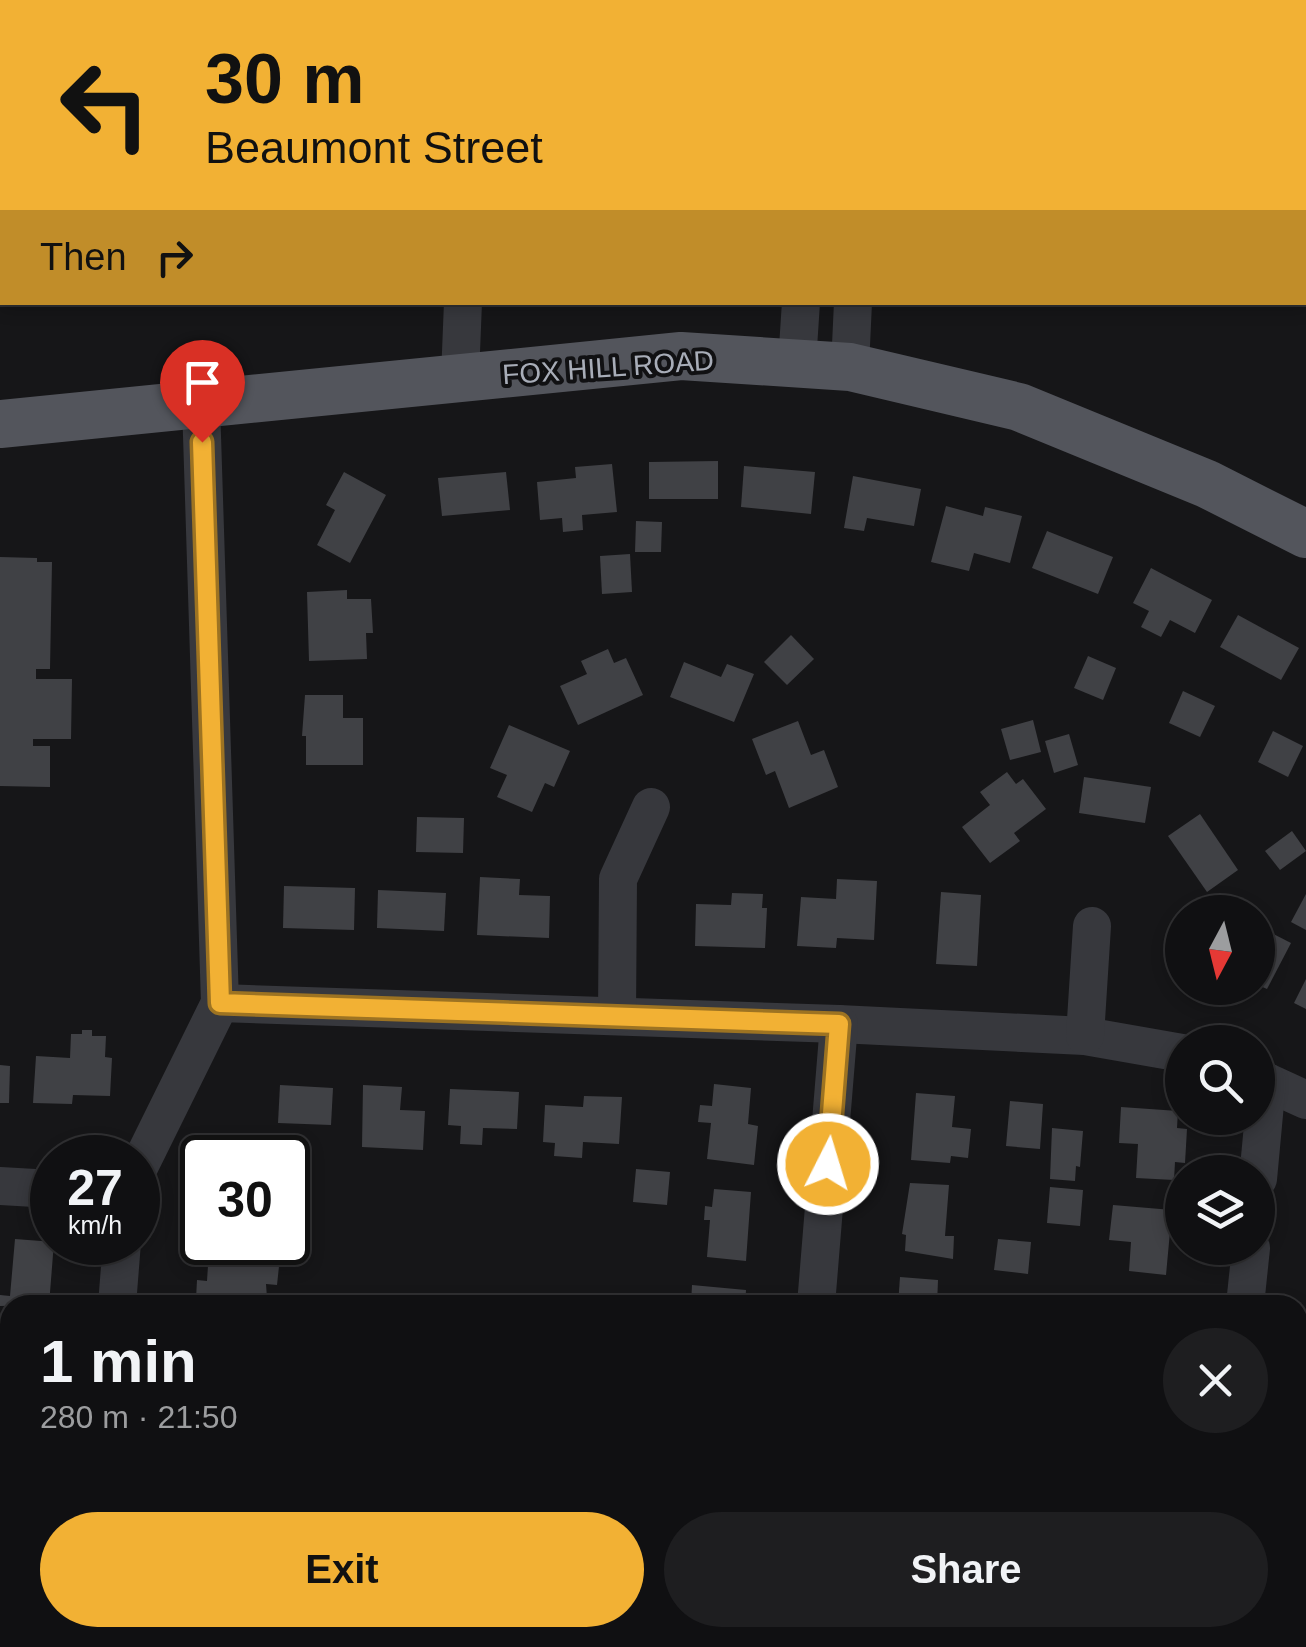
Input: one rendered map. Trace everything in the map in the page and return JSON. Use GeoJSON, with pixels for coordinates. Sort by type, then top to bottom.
{"type":"FeatureCollection","features":[{"type":"Feature","properties":{"kind":"main road","name":"FOX HILL ROAD"},"geometry":{"type":"LineString","coordinates":[[0,424],[681,356],[850,367],[1019,407],[1207,484],[1306,534]]}},
{"type":"Feature","properties":{"kind":"street"},"geometry":{"type":"LineString","coordinates":[[460,377],[463,305]]}},
{"type":"Feature","properties":{"kind":"street"},"geometry":{"type":"LineString","coordinates":[[797,363],[801,305]]}},
{"type":"Feature","properties":{"kind":"street"},"geometry":{"type":"LineString","coordinates":[[850,367],[853,305]]}},
{"type":"Feature","properties":{"kind":"street"},"geometry":{"type":"LineString","coordinates":[[155,1135],[220,1003],[201,404]]}},
{"type":"Feature","properties":{"kind":"street"},"geometry":{"type":"LineString","coordinates":[[617,1015],[618,879],[651,807]]}},
{"type":"Feature","properties":{"kind":"street"},"geometry":{"type":"LineString","coordinates":[[1085,1036],[1092,926]]}},
{"type":"Feature","properties":{"kind":"street"},"geometry":{"type":"LineString","coordinates":[[220,1003],[617,1015],[1085,1036],[1165,1050]]}},
{"type":"Feature","properties":{"kind":"street"},"geometry":{"type":"LineString","coordinates":[[817,1295],[839,1024]]}},
{"type":"Feature","properties":{"kind":"street"},"geometry":{"type":"LineString","coordinates":[[1275,1086],[1306,1100]]}},
{"type":"Feature","properties":{"kind":"street"},"geometry":{"type":"LineString","coordinates":[[0,1186],[30,1188]]}},
{"type":"Feature","properties":{"kind":"street"},"geometry":{"type":"LineString","coordinates":[[118,1295],[120,1265]]}},
{"type":"Feature","properties":{"kind":"street"},"geometry":{"type":"LineString","coordinates":[[1246,1295],[1249,1265]]}},
{"type":"Feature","properties":{"kind":"building"},"geometry":{"type":"Polygon","coordinates":[[[718,461],[718,499],[649,499],[649,462],[718,461]]]}},
{"type":"Feature","properties":{"kind":"building"},"geometry":{"type":"Polygon","coordinates":[[[612,464],[617,512],[582,515],[583,530],[563,532],[562,518],[540,520],[537,482],[576,478],[575,467],[612,464]]]}},
{"type":"Feature","properties":{"kind":"building"},"geometry":{"type":"Polygon","coordinates":[[[744,466],[815,472],[811,514],[741,507],[744,466]]]}},
{"type":"Feature","properties":{"kind":"building"},"geometry":{"type":"Polygon","coordinates":[[[344,472],[386,495],[350,563],[317,545],[335,510],[326,505],[344,472]]]}},
{"type":"Feature","properties":{"kind":"building"},"geometry":{"type":"Polygon","coordinates":[[[506,472],[510,510],[442,516],[438,478],[506,472]]]}},
{"type":"Feature","properties":{"kind":"building"},"geometry":{"type":"Polygon","coordinates":[[[853,476],[921,489],[914,526],[867,518],[864,531],[844,528],[853,476]]]}},
{"type":"Feature","properties":{"kind":"building"},"geometry":{"type":"Polygon","coordinates":[[[946,506],[983,516],[985,507],[1022,516],[1010,563],[974,553],[969,571],[931,562],[946,506]]]}},
{"type":"Feature","properties":{"kind":"building"},"geometry":{"type":"Polygon","coordinates":[[[636,521],[662,522],[661,552],[635,552],[636,521]]]}},
{"type":"Feature","properties":{"kind":"building"},"geometry":{"type":"Polygon","coordinates":[[[1047,531],[1113,557],[1098,594],[1032,568],[1047,531]]]}},
{"type":"Feature","properties":{"kind":"building"},"geometry":{"type":"Polygon","coordinates":[[[630,554],[632,592],[602,594],[600,556],[630,554]]]}},
{"type":"Feature","properties":{"kind":"building"},"geometry":{"type":"Polygon","coordinates":[[[0,557],[52,562],[50,669],[36,669],[36,679],[72,679],[71,739],[33,739],[33,746],[50,746],[50,787],[0,786],[0,557]]]}},
{"type":"Feature","properties":{"kind":"building"},"geometry":{"type":"Polygon","coordinates":[[[1151,568],[1212,600],[1195,633],[1170,620],[1161,637],[1141,627],[1149,611],[1133,603],[1151,568]]]}},
{"type":"Feature","properties":{"kind":"building"},"geometry":{"type":"Polygon","coordinates":[[[347,590],[347,599],[371,599],[373,633],[366,633],[367,659],[309,661],[307,592],[347,590]]]}},
{"type":"Feature","properties":{"kind":"building"},"geometry":{"type":"Polygon","coordinates":[[[1238,615],[1299,648],[1281,680],[1220,647],[1238,615]]]}},
{"type":"Feature","properties":{"kind":"building"},"geometry":{"type":"Polygon","coordinates":[[[791,635],[814,659],[787,685],[764,662],[791,635]]]}},
{"type":"Feature","properties":{"kind":"building"},"geometry":{"type":"Polygon","coordinates":[[[608,649],[614,663],[626,658],[643,695],[578,725],[560,686],[587,674],[581,661],[608,649]]]}},
{"type":"Feature","properties":{"kind":"building"},"geometry":{"type":"Polygon","coordinates":[[[1088,656],[1116,668],[1103,700],[1074,688],[1088,656]]]}},
{"type":"Feature","properties":{"kind":"building"},"geometry":{"type":"Polygon","coordinates":[[[684,662],[721,677],[727,664],[754,674],[734,722],[670,697],[684,662]]]}},
{"type":"Feature","properties":{"kind":"building"},"geometry":{"type":"Polygon","coordinates":[[[1183,691],[1215,706],[1200,737],[1169,723],[1183,691]]]}},
{"type":"Feature","properties":{"kind":"building"},"geometry":{"type":"Polygon","coordinates":[[[305,695],[343,695],[343,718],[363,718],[363,765],[306,765],[306,736],[302,736],[305,695]]]}},
{"type":"Feature","properties":{"kind":"building"},"geometry":{"type":"Polygon","coordinates":[[[1033,720],[1041,752],[1010,760],[1001,729],[1033,720]]]}},
{"type":"Feature","properties":{"kind":"building"},"geometry":{"type":"Polygon","coordinates":[[[798,721],[811,755],[824,750],[838,787],[789,808],[775,771],[766,775],[752,739],[798,721]]]}},
{"type":"Feature","properties":{"kind":"building"},"geometry":{"type":"Polygon","coordinates":[[[509,725],[570,751],[554,787],[545,783],[532,812],[497,797],[507,775],[490,768],[509,725]]]}},
{"type":"Feature","properties":{"kind":"building"},"geometry":{"type":"Polygon","coordinates":[[[1273,731],[1303,746],[1288,777],[1258,762],[1273,731]]]}},
{"type":"Feature","properties":{"kind":"building"},"geometry":{"type":"Polygon","coordinates":[[[1069,734],[1078,765],[1054,773],[1045,741],[1069,734]]]}},
{"type":"Feature","properties":{"kind":"building"},"geometry":{"type":"Polygon","coordinates":[[[1007,772],[1016,784],[1023,779],[1046,809],[1014,833],[1020,841],[990,863],[962,827],[990,805],[980,792],[1007,772]]]}},
{"type":"Feature","properties":{"kind":"building"},"geometry":{"type":"Polygon","coordinates":[[[1084,777],[1151,787],[1145,823],[1079,813],[1084,777]]]}},
{"type":"Feature","properties":{"kind":"building"},"geometry":{"type":"Polygon","coordinates":[[[1200,814],[1238,870],[1207,892],[1168,836],[1200,814]]]}},
{"type":"Feature","properties":{"kind":"building"},"geometry":{"type":"Polygon","coordinates":[[[417,817],[464,818],[463,853],[416,852],[417,817]]]}},
{"type":"Feature","properties":{"kind":"building"},"geometry":{"type":"Polygon","coordinates":[[[1292,831],[1306,851],[1280,870],[1265,851],[1292,831]]]}},
{"type":"Feature","properties":{"kind":"building"},"geometry":{"type":"Polygon","coordinates":[[[480,877],[520,879],[519,895],[550,896],[549,938],[477,935],[480,877]]]}},
{"type":"Feature","properties":{"kind":"building"},"geometry":{"type":"Polygon","coordinates":[[[837,879],[877,881],[874,940],[837,938],[836,948],[797,946],[801,897],[836,899],[837,879]]]}},
{"type":"Feature","properties":{"kind":"building"},"geometry":{"type":"Polygon","coordinates":[[[284,886],[355,888],[354,930],[283,928],[284,886]]]}},
{"type":"Feature","properties":{"kind":"building"},"geometry":{"type":"Polygon","coordinates":[[[378,890],[446,893],[444,931],[377,928],[378,890]]]}},
{"type":"Feature","properties":{"kind":"building"},"geometry":{"type":"Polygon","coordinates":[[[941,892],[981,895],[977,966],[936,964],[941,892]]]}},
{"type":"Feature","properties":{"kind":"building"},"geometry":{"type":"Polygon","coordinates":[[[732,893],[763,894],[762,908],[767,908],[765,948],[695,946],[696,904],[731,905],[732,893]]]}},
{"type":"Feature","properties":{"kind":"building"},"geometry":{"type":"Polygon","coordinates":[[[1306,894],[1306,930],[1291,922],[1306,894]]]}},
{"type":"Feature","properties":{"kind":"building"},"geometry":{"type":"Polygon","coordinates":[[[1275,935],[1291,943],[1275,974],[1275,935]]]}},
{"type":"Feature","properties":{"kind":"building"},"geometry":{"type":"Polygon","coordinates":[[[1306,979],[1306,1009],[1294,1003],[1306,979]]]}},
{"type":"Feature","properties":{"kind":"building"},"geometry":{"type":"Polygon","coordinates":[[[82,1030],[92,1030],[92,1036],[106,1036],[105,1057],[112,1058],[110,1096],[73,1095],[72,1104],[33,1103],[36,1056],[70,1058],[71,1034],[82,1034],[82,1030]]]}},
{"type":"Feature","properties":{"kind":"building"},"geometry":{"type":"Polygon","coordinates":[[[0,1065],[10,1066],[9,1103],[0,1103],[0,1065]]]}},
{"type":"Feature","properties":{"kind":"building"},"geometry":{"type":"Polygon","coordinates":[[[714,1084],[751,1088],[748,1124],[758,1126],[754,1165],[707,1159],[711,1123],[698,1122],[700,1105],[712,1106],[714,1084]]]}},
{"type":"Feature","properties":{"kind":"building"},"geometry":{"type":"Polygon","coordinates":[[[280,1085],[333,1088],[331,1125],[278,1123],[280,1085]]]}},
{"type":"Feature","properties":{"kind":"building"},"geometry":{"type":"Polygon","coordinates":[[[363,1085],[402,1087],[400,1110],[425,1111],[423,1150],[362,1147],[363,1085]]]}},
{"type":"Feature","properties":{"kind":"building"},"geometry":{"type":"Polygon","coordinates":[[[450,1089],[519,1092],[517,1129],[483,1128],[482,1145],[460,1144],[461,1126],[448,1125],[450,1089]]]}},
{"type":"Feature","properties":{"kind":"building"},"geometry":{"type":"Polygon","coordinates":[[[916,1093],[955,1096],[952,1127],[971,1129],[968,1158],[951,1156],[950,1163],[911,1160],[916,1093]]]}},
{"type":"Feature","properties":{"kind":"building"},"geometry":{"type":"Polygon","coordinates":[[[584,1096],[622,1097],[619,1144],[583,1142],[582,1158],[554,1156],[555,1143],[543,1142],[545,1105],[583,1107],[584,1096]]]}},
{"type":"Feature","properties":{"kind":"building"},"geometry":{"type":"Polygon","coordinates":[[[1010,1101],[1043,1104],[1040,1149],[1006,1146],[1010,1101]]]}},
{"type":"Feature","properties":{"kind":"building"},"geometry":{"type":"Polygon","coordinates":[[[1121,1107],[1165,1110],[1165,1135],[1187,1135],[1185,1155],[1165,1155],[1165,1180],[1136,1178],[1138,1144],[1119,1143],[1121,1107]]]}},
{"type":"Feature","properties":{"kind":"building"},"geometry":{"type":"Polygon","coordinates":[[[1052,1128],[1083,1131],[1075,1181],[1050,1179],[1052,1128]]]}},
{"type":"Feature","properties":{"kind":"building"},"geometry":{"type":"Polygon","coordinates":[[[636,1169],[670,1172],[667,1205],[633,1202],[636,1169]]]}},
{"type":"Feature","properties":{"kind":"building"},"geometry":{"type":"Polygon","coordinates":[[[910,1183],[949,1185],[945,1236],[954,1236],[953,1259],[905,1251],[906,1235],[902,1234],[910,1183]]]}},
{"type":"Feature","properties":{"kind":"building"},"geometry":{"type":"Polygon","coordinates":[[[1050,1187],[1083,1190],[1080,1226],[1047,1223],[1050,1187]]]}},
{"type":"Feature","properties":{"kind":"building"},"geometry":{"type":"Polygon","coordinates":[[[714,1189],[751,1192],[746,1261],[707,1257],[710,1220],[704,1220],[705,1206],[712,1207],[714,1189]]]}},
{"type":"Feature","properties":{"kind":"building"},"geometry":{"type":"Polygon","coordinates":[[[1113,1205],[1165,1209],[1166,1275],[1129,1271],[1131,1242],[1109,1240],[1113,1205]]]}},
{"type":"Feature","properties":{"kind":"building"},"geometry":{"type":"Polygon","coordinates":[[[15,1239],[30,1240],[30,1265],[52,1265],[50,1295],[10,1295],[15,1239]]]}},
{"type":"Feature","properties":{"kind":"building"},"geometry":{"type":"Polygon","coordinates":[[[998,1239],[1031,1242],[1028,1274],[994,1270],[998,1239]]]}},
{"type":"Feature","properties":{"kind":"building"},"geometry":{"type":"Polygon","coordinates":[[[208,1265],[279,1265],[277,1285],[266,1284],[267,1295],[196,1295],[197,1280],[207,1281],[208,1265]]]}},
{"type":"Feature","properties":{"kind":"building"},"geometry":{"type":"Polygon","coordinates":[[[900,1277],[938,1280],[937,1295],[899,1295],[900,1277]]]}},
{"type":"Feature","properties":{"kind":"building"},"geometry":{"type":"Polygon","coordinates":[[[692,1285],[746,1290],[746,1295],[692,1295],[692,1285]]]}},
{"type":"Feature","properties":{"kind":"route"},"geometry":{"type":"LineString","coordinates":[[202,442],[220,1003],[839,1024],[828,1164]]}}]}
